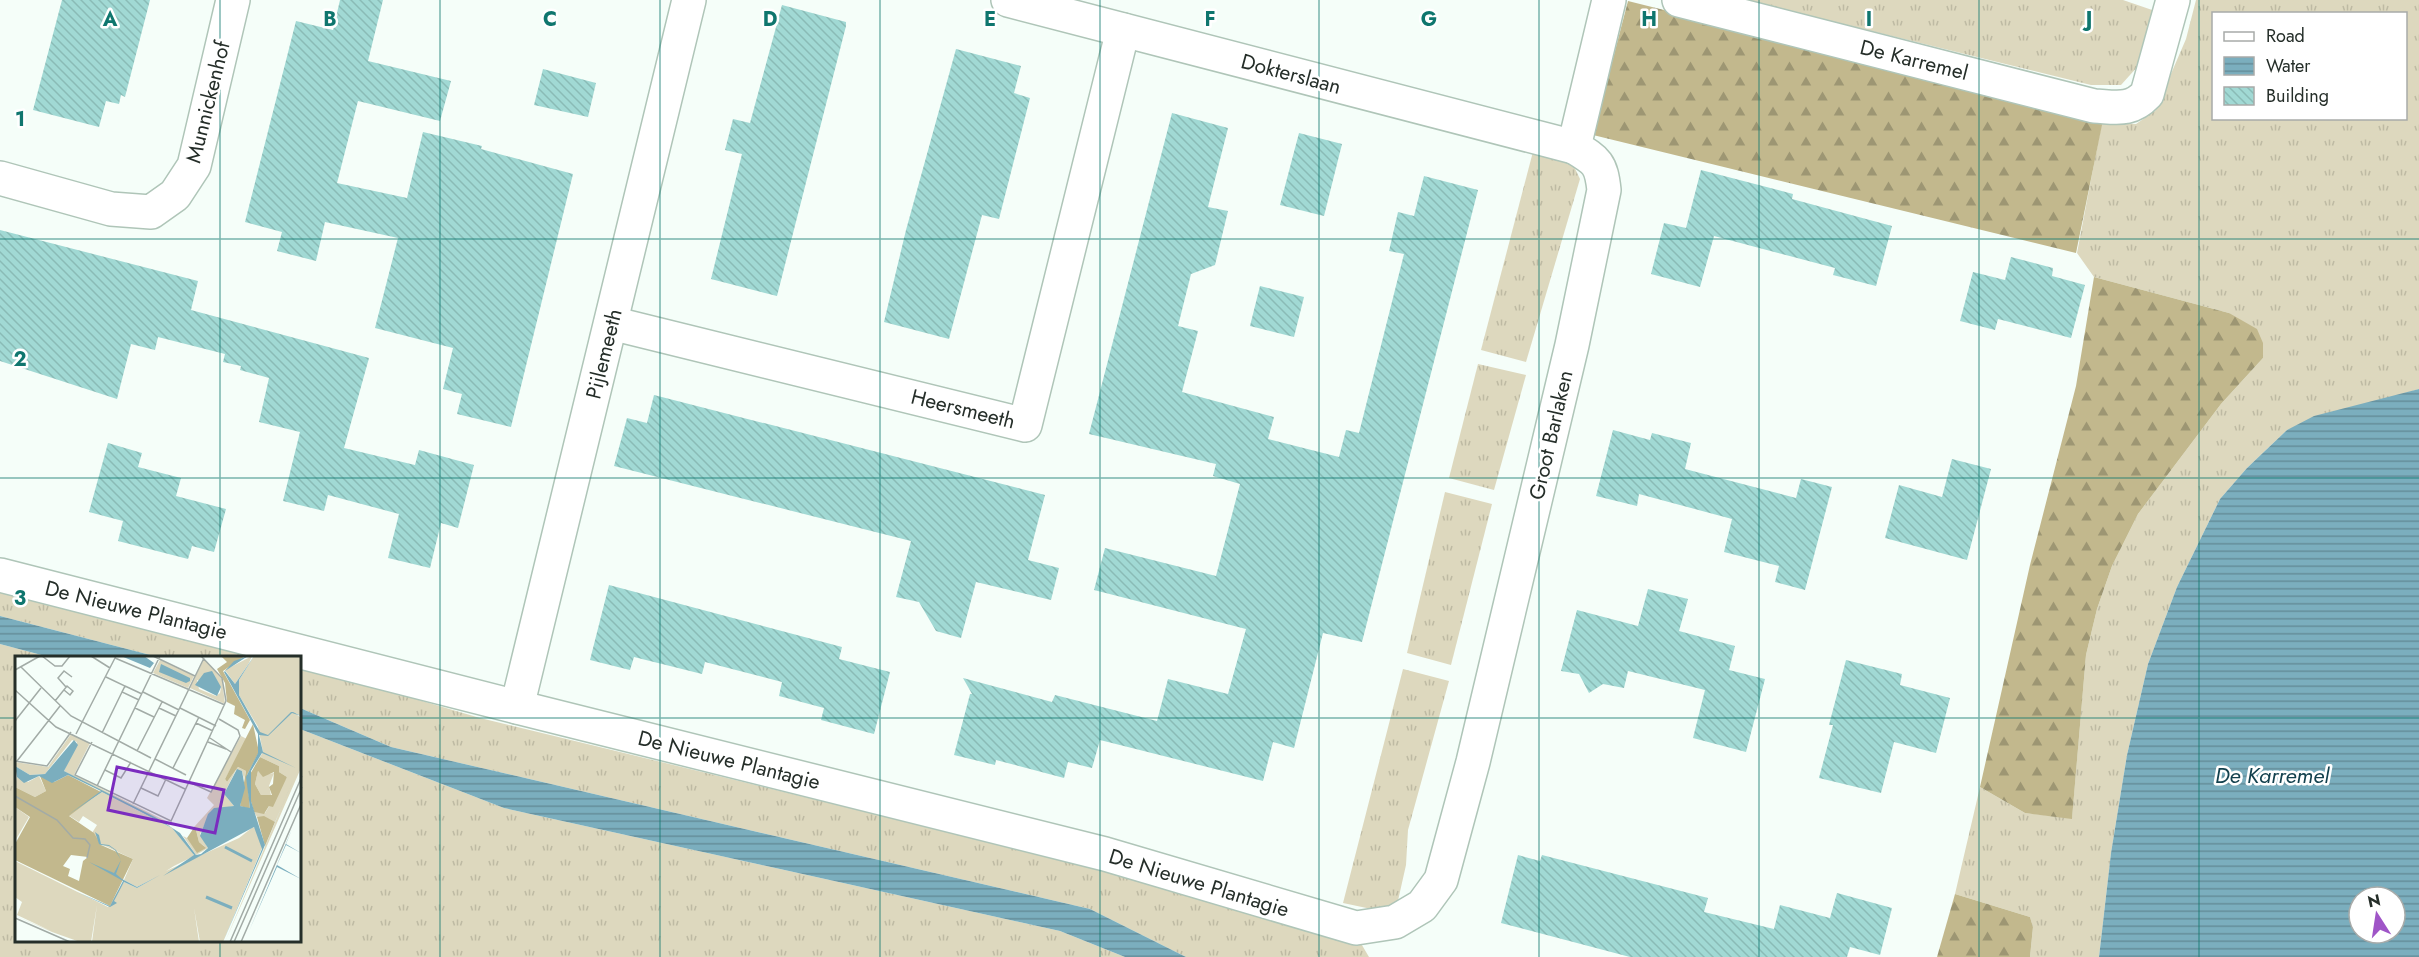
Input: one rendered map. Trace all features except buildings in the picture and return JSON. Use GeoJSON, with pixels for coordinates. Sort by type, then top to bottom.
{"type":"FeatureCollection","features":[{"type":"Feature","properties":{"kind":"street","name":"Munnickenhof"},"geometry":{"type":"LineString","coordinates":[[0,178],[111,209],[151,212],[175,195],[194,166],[233,0]]}},
{"type":"Feature","properties":{"kind":"street","name":"Pijlemeeth"},"geometry":{"type":"LineString","coordinates":[[517,707],[689,0]]}},
{"type":"Feature","properties":{"kind":"street","name":"Dokterslaan"},"geometry":{"type":"LineString","coordinates":[[1008,0],[1574,147]]}},
{"type":"Feature","properties":{"kind":"street"},"geometry":{"type":"LineString","coordinates":[[1574,147],[1609,0]]}},
{"type":"Feature","properties":{"kind":"street","name":"De Karremel"},"geometry":{"type":"LineString","coordinates":[[1679,0],[2094,106],[2126,108],[2137,104],[2147,94],[2173,0]]}},
{"type":"Feature","properties":{"kind":"street","name":"Heersmeeth"},"geometry":{"type":"LineString","coordinates":[[611,324],[1025,424],[1123,30]]}},
{"type":"Feature","properties":{"kind":"street","name":"Groot Barlaken"},"geometry":{"type":"LineString","coordinates":[[1441,880],[1473,762],[1572,345],[1604,190],[1602,175],[1596,161],[1574,147]]}},
{"type":"Feature","properties":{"kind":"street","name":"De Nieuwe Plantagie"},"geometry":{"type":"LineString","coordinates":[[0,575],[1105,854],[1356,928],[1395,922],[1422,906],[1441,880]]}},
{"type":"Feature","properties":{"kind":"green space"},"geometry":{"type":"Polygon","coordinates":[[[1746,0],[2123,0],[2158,12],[2148,55],[2121,85],[2091,85],[1746,0]]]}},
{"type":"Feature","properties":{"kind":"green space"},"geometry":{"type":"Polygon","coordinates":[[[2196,0],[2419,0],[2419,389],[2287,430],[2247,468],[2220,499],[2177,587],[2148,664],[2127,755],[2111,853],[2099,957],[2030,957],[2033,927],[2030,917],[1955,894],[1980,787],[2025,813],[2072,818],[2086,655],[2097,609],[2112,566],[2138,514],[2221,404],[2263,358],[2229,313],[2094,277],[2077,253],[2102,122],[2136,124],[2155,111],[2186,39],[2196,0]]]}},
{"type":"Feature","properties":{"kind":"green space"},"geometry":{"type":"Polygon","coordinates":[[[1628,1],[2103,120],[2076,253],[1593,135],[1628,1]]]}},
{"type":"Feature","properties":{"kind":"green space"},"geometry":{"type":"Polygon","coordinates":[[[1535,144],[1570,158],[1580,179],[1526,362],[1481,350],[1535,144]]]}},
{"type":"Feature","properties":{"kind":"green space"},"geometry":{"type":"Polygon","coordinates":[[[2094,277],[2229,313],[2257,329],[2263,343],[2263,358],[2221,404],[2138,514],[2112,566],[2097,609],[2086,655],[2072,819],[2025,813],[1980,787],[2030,565],[2076,386],[2094,277]]]}},
{"type":"Feature","properties":{"kind":"green space"},"geometry":{"type":"Polygon","coordinates":[[[1478,364],[1526,375],[1494,490],[1449,478],[1478,364]]]}},
{"type":"Feature","properties":{"kind":"green space"},"geometry":{"type":"Polygon","coordinates":[[[1445,492],[1492,504],[1451,665],[1407,653],[1445,492]]]}},
{"type":"Feature","properties":{"kind":"green space"},"geometry":{"type":"Polygon","coordinates":[[[0,586],[270,656],[154,656],[0,616],[0,586]]]}},
{"type":"Feature","properties":{"kind":"green space"},"geometry":{"type":"Polygon","coordinates":[[[0,644],[45,656],[15,656],[15,942],[302,942],[302,730],[504,808],[1060,931],[1125,957],[0,957],[0,644]]]}},
{"type":"Feature","properties":{"kind":"green space"},"geometry":{"type":"Polygon","coordinates":[[[302,666],[480,718],[1073,862],[1356,935],[1369,957],[1186,957],[1090,909],[391,747],[302,709],[302,666]]]}},
{"type":"Feature","properties":{"kind":"green space"},"geometry":{"type":"Polygon","coordinates":[[[1403,669],[1449,681],[1408,830],[1406,865],[1395,914],[1343,903],[1403,669]]]}},
{"type":"Feature","properties":{"kind":"green space"},"geometry":{"type":"Polygon","coordinates":[[[1955,894],[2030,917],[2033,927],[2030,957],[1937,957],[1955,894]]]}},
{"type":"Feature","properties":{"kind":"water","name":"De Karremel"},"geometry":{"type":"Polygon","coordinates":[[[2419,389],[2419,957],[2099,957],[2111,853],[2127,755],[2148,664],[2177,587],[2220,499],[2247,468],[2287,430],[2314,416],[2419,389]]]}},
{"type":"Feature","properties":{"kind":"water"},"geometry":{"type":"Polygon","coordinates":[[[0,616],[154,656],[45,656],[0,644],[0,616]]]}},
{"type":"Feature","properties":{"kind":"water"},"geometry":{"type":"Polygon","coordinates":[[[302,709],[391,747],[1090,909],[1186,957],[1125,957],[1060,931],[504,808],[302,730],[302,709]]]}}]}
